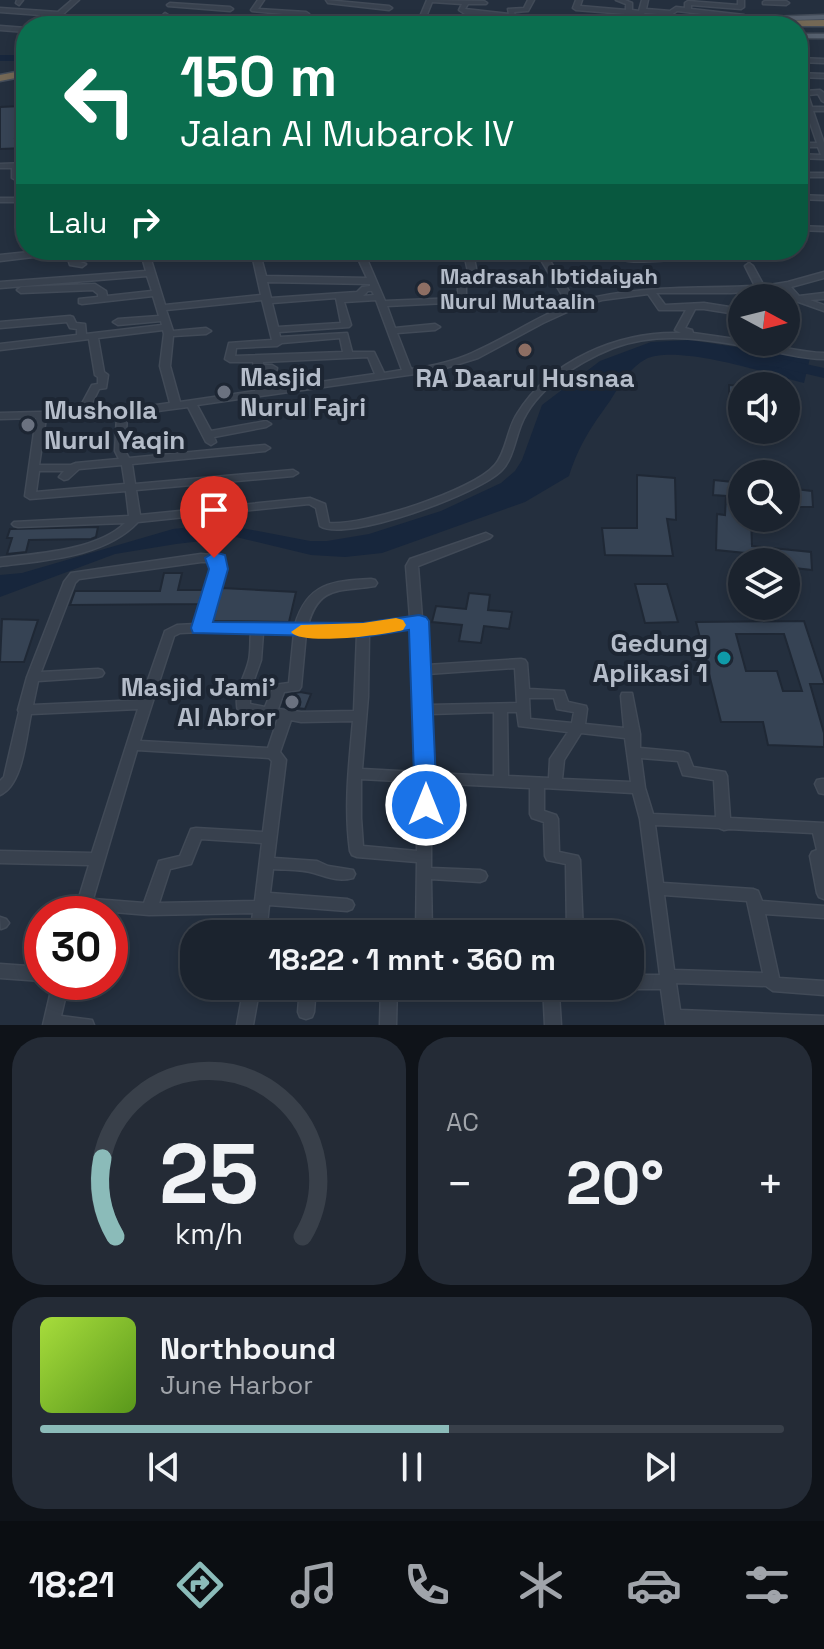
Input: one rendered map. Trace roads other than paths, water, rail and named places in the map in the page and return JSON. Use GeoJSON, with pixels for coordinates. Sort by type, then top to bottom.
{"type":"FeatureCollection","features":[{"type":"Feature","properties":{"kind":"street"},"geometry":{"type":"LineString","coordinates":[[0,10],[59,14],[76,0]]}},
{"type":"Feature","properties":{"kind":"street"},"geometry":{"type":"LineString","coordinates":[[174,0],[170,5],[230,9]]}},
{"type":"Feature","properties":{"kind":"street"},"geometry":{"type":"LineString","coordinates":[[261,0],[254,10],[292,10],[306,14]]}},
{"type":"Feature","properties":{"kind":"street"},"geometry":{"type":"LineString","coordinates":[[328,0],[389,8]]}},
{"type":"Feature","properties":{"kind":"street"},"geometry":{"type":"LineString","coordinates":[[430,0],[479,2]]}},
{"type":"Feature","properties":{"kind":"street"},"geometry":{"type":"LineString","coordinates":[[513,16],[510,10],[526,10],[531,0]]}},
{"type":"Feature","properties":{"kind":"street"},"geometry":{"type":"LineString","coordinates":[[589,0],[581,0],[576,8],[615,16]]}},
{"type":"Feature","properties":{"kind":"street"},"geometry":{"type":"LineString","coordinates":[[619,0],[629,3],[629,16]]}},
{"type":"Feature","properties":{"kind":"street"},"geometry":{"type":"LineString","coordinates":[[645,0],[645,11]]}},
{"type":"Feature","properties":{"kind":"street"},"geometry":{"type":"LineString","coordinates":[[688,11],[688,3],[741,7],[741,0]]}},
{"type":"Feature","properties":{"kind":"street"},"geometry":{"type":"LineString","coordinates":[[9,10],[20,1]]}},
{"type":"Feature","properties":{"kind":"street"},"geometry":{"type":"LineString","coordinates":[[767,13],[764,1],[786,3]]}},
{"type":"Feature","properties":{"kind":"street"},"geometry":{"type":"LineString","coordinates":[[462,10],[466,2]]}},
{"type":"Feature","properties":{"kind":"street"},"geometry":{"type":"LineString","coordinates":[[449,16],[452,10],[505,16]]}},
{"type":"Feature","properties":{"kind":"street"},"geometry":{"type":"LineString","coordinates":[[635,16],[645,11],[735,16]]}},
{"type":"Feature","properties":{"kind":"street"},"geometry":{"type":"LineString","coordinates":[[468,16],[473,12]]}},
{"type":"Feature","properties":{"kind":"street"},"geometry":{"type":"LineString","coordinates":[[808,93],[820,92],[824,100]]}},
{"type":"Feature","properties":{"kind":"street"},"geometry":{"type":"LineString","coordinates":[[808,108],[824,156]]}},
{"type":"Feature","properties":{"kind":"street"},"geometry":{"type":"LineString","coordinates":[[810,114],[824,109]]}},
{"type":"Feature","properties":{"kind":"street"},"geometry":{"type":"LineString","coordinates":[[808,145],[819,145]]}},
{"type":"Feature","properties":{"kind":"street"},"geometry":{"type":"LineString","coordinates":[[810,222],[824,223]]}},
{"type":"Feature","properties":{"kind":"street"},"geometry":{"type":"LineString","coordinates":[[72,260],[73,263],[82,264]]}},
{"type":"Feature","properties":{"kind":"street"},"geometry":{"type":"LineString","coordinates":[[147,260],[165,322],[165,366],[176,406]]}},
{"type":"Feature","properties":{"kind":"street"},"geometry":{"type":"LineString","coordinates":[[257,260],[276,335],[273,345],[230,347],[230,359],[373,354],[380,375]]}},
{"type":"Feature","properties":{"kind":"street"},"geometry":{"type":"LineString","coordinates":[[364,260],[407,371]]}},
{"type":"Feature","properties":{"kind":"street"},"geometry":{"type":"LineString","coordinates":[[466,260],[474,279]]}},
{"type":"Feature","properties":{"kind":"street"},"geometry":{"type":"LineString","coordinates":[[545,260],[573,305]]}},
{"type":"Feature","properties":{"kind":"street"},"geometry":{"type":"LineString","coordinates":[[749,266],[758,284]]}},
{"type":"Feature","properties":{"kind":"street"},"geometry":{"type":"LineString","coordinates":[[0,288],[150,273]]}},
{"type":"Feature","properties":{"kind":"street"},"geometry":{"type":"LineString","coordinates":[[792,284],[824,275]]}},
{"type":"Feature","properties":{"kind":"street"},"geometry":{"type":"LineString","coordinates":[[262,279],[464,300],[461,284],[474,279]]}},
{"type":"Feature","properties":{"kind":"street"},"geometry":{"type":"LineString","coordinates":[[450,280],[474,279]]}},
{"type":"Feature","properties":{"kind":"street"},"geometry":{"type":"LineString","coordinates":[[0,288],[95,287],[103,293],[102,299]]}},
{"type":"Feature","properties":{"kind":"street"},"geometry":{"type":"LineString","coordinates":[[0,416],[122,413],[462,362],[485,353],[573,305],[650,291],[728,288]]}},
{"type":"Feature","properties":{"kind":"street"},"geometry":{"type":"LineString","coordinates":[[0,347],[93,338],[267,299],[360,294],[365,289],[378,292]]}},
{"type":"Feature","properties":{"kind":"street"},"geometry":{"type":"LineString","coordinates":[[650,291],[662,308],[728,311]]}},
{"type":"Feature","properties":{"kind":"street"},"geometry":{"type":"LineString","coordinates":[[346,325],[339,300],[378,292]]}},
{"type":"Feature","properties":{"kind":"street"},"geometry":{"type":"LineString","coordinates":[[82,301],[156,293]]}},
{"type":"Feature","properties":{"kind":"street"},"geometry":{"type":"LineString","coordinates":[[800,298],[824,296]]}},
{"type":"Feature","properties":{"kind":"street"},"geometry":{"type":"LineString","coordinates":[[800,299],[824,308]]}},
{"type":"Feature","properties":{"kind":"street"},"geometry":{"type":"LineString","coordinates":[[692,307],[681,331],[728,337]]}},
{"type":"Feature","properties":{"kind":"street"},"geometry":{"type":"LineString","coordinates":[[0,325],[70,319],[73,326],[82,326],[81,338]]}},
{"type":"Feature","properties":{"kind":"street"},"geometry":{"type":"LineString","coordinates":[[118,322],[165,322],[206,331]]}},
{"type":"Feature","properties":{"kind":"street"},"geometry":{"type":"LineString","coordinates":[[340,335],[339,328],[346,325]]}},
{"type":"Feature","properties":{"kind":"street"},"geometry":{"type":"LineString","coordinates":[[276,335],[346,325]]}},
{"type":"Feature","properties":{"kind":"street"},"geometry":{"type":"LineString","coordinates":[[391,331],[435,327]]}},
{"type":"Feature","properties":{"kind":"street"},"geometry":{"type":"LineString","coordinates":[[276,335],[340,335],[346,338],[348,355]]}},
{"type":"Feature","properties":{"kind":"street"},"geometry":{"type":"LineString","coordinates":[[18,524],[135,519],[310,501],[321,506],[325,526],[338,528],[386,519],[488,476],[504,457],[520,416],[532,399],[580,361],[634,338],[681,335],[824,356]]}},
{"type":"Feature","properties":{"kind":"street"},"geometry":{"type":"LineString","coordinates":[[82,413],[95,387],[103,386],[93,338]]}},
{"type":"Feature","properties":{"kind":"street"},"geometry":{"type":"LineString","coordinates":[[258,359],[258,368],[272,368],[271,377],[260,378],[260,392]]}},
{"type":"Feature","properties":{"kind":"street"},"geometry":{"type":"LineString","coordinates":[[191,403],[215,453]]}},
{"type":"Feature","properties":{"kind":"street"},"geometry":{"type":"LineString","coordinates":[[0,562],[69,551],[123,533],[135,519],[127,463],[120,451],[122,413]]}},
{"type":"Feature","properties":{"kind":"street"},"geometry":{"type":"LineString","coordinates":[[41,415],[30,496],[293,473]]}},
{"type":"Feature","properties":{"kind":"street"},"geometry":{"type":"LineString","coordinates":[[208,435],[266,424]]}},
{"type":"Feature","properties":{"kind":"street"},"geometry":{"type":"LineString","coordinates":[[33,468],[67,473],[127,463],[265,448]]}},
{"type":"Feature","properties":{"kind":"street"},"geometry":{"type":"LineString","coordinates":[[424,920],[427,779],[423,670],[414,562],[486,536]]}},
{"type":"Feature","properties":{"kind":"street"},"geometry":{"type":"LineString","coordinates":[[0,790],[10,779],[33,677],[75,576],[201,558],[218,559],[201,628]]}},
{"type":"Feature","properties":{"kind":"street"},"geometry":{"type":"LineString","coordinates":[[270,712],[279,688],[295,687],[301,632],[309,605],[321,593],[342,586],[371,583]]}},
{"type":"Feature","properties":{"kind":"street"},"geometry":{"type":"LineString","coordinates":[[87,896],[144,704],[169,634],[177,629],[201,628],[301,632],[363,630],[419,621]]}},
{"type":"Feature","properties":{"kind":"street"},"geometry":{"type":"LineString","coordinates":[[257,629],[255,660],[242,706],[286,715],[360,716]]}},
{"type":"Feature","properties":{"kind":"street"},"geometry":{"type":"LineString","coordinates":[[363,630],[354,774],[353,826],[357,851],[425,857]]}},
{"type":"Feature","properties":{"kind":"street"},"geometry":{"type":"LineString","coordinates":[[423,670],[521,663],[524,723],[633,734]]}},
{"type":"Feature","properties":{"kind":"street"},"geometry":{"type":"LineString","coordinates":[[33,677],[98,673]]}},
{"type":"Feature","properties":{"kind":"street"},"geometry":{"type":"LineString","coordinates":[[523,693],[559,694],[562,706],[581,709],[578,728],[557,759],[555,785]]}},
{"type":"Feature","properties":{"kind":"street"},"geometry":{"type":"LineString","coordinates":[[627,696],[674,1021],[824,1023]]}},
{"type":"Feature","properties":{"kind":"street"},"geometry":{"type":"LineString","coordinates":[[24,710],[144,704]]}},
{"type":"Feature","properties":{"kind":"street"},"geometry":{"type":"LineString","coordinates":[[424,710],[522,707]]}},
{"type":"Feature","properties":{"kind":"street"},"geometry":{"type":"LineString","coordinates":[[500,708],[501,782]]}},
{"type":"Feature","properties":{"kind":"street"},"geometry":{"type":"LineString","coordinates":[[273,753],[286,715]]}},
{"type":"Feature","properties":{"kind":"street"},"geometry":{"type":"LineString","coordinates":[[132,745],[273,753],[279,760],[260,920]]}},
{"type":"Feature","properties":{"kind":"street"},"geometry":{"type":"LineString","coordinates":[[636,753],[683,757],[692,773],[720,776],[724,825]]}},
{"type":"Feature","properties":{"kind":"street"},"geometry":{"type":"LineString","coordinates":[[354,774],[638,788]]}},
{"type":"Feature","properties":{"kind":"street"},"geometry":{"type":"LineString","coordinates":[[537,784],[537,814],[551,819],[552,856],[573,860],[575,920]]}},
{"type":"Feature","properties":{"kind":"street"},"geometry":{"type":"LineString","coordinates":[[647,819],[822,829],[824,854],[817,856],[824,893]]}},
{"type":"Feature","properties":{"kind":"street"},"geometry":{"type":"LineString","coordinates":[[149,909],[164,865],[186,860],[196,833],[269,838]]}},
{"type":"Feature","properties":{"kind":"street"},"geometry":{"type":"LineString","coordinates":[[0,857],[98,859]]}},
{"type":"Feature","properties":{"kind":"street"},"geometry":{"type":"LineString","coordinates":[[266,863],[317,867],[326,872],[348,874]]}},
{"type":"Feature","properties":{"kind":"street"},"geometry":{"type":"LineString","coordinates":[[425,873],[480,876]]}},
{"type":"Feature","properties":{"kind":"street"},"geometry":{"type":"LineString","coordinates":[[656,888],[751,895],[774,985],[824,988]]}},
{"type":"Feature","properties":{"kind":"street"},"geometry":{"type":"LineString","coordinates":[[128,909],[262,903],[347,905]]}},
{"type":"Feature","properties":{"kind":"street"},"geometry":{"type":"LineString","coordinates":[[756,907],[824,912]]}},
{"type":"Feature","properties":{"kind":"street"},"geometry":{"type":"LineString","coordinates":[[0,971],[24,973]]}},
{"type":"Feature","properties":{"kind":"street"},"geometry":{"type":"LineString","coordinates":[[644,981],[772,980]]}},
{"type":"Feature","properties":{"kind":"street"},"geometry":{"type":"LineString","coordinates":[[57,1000],[52,1023],[86,1025]]}},
{"type":"Feature","properties":{"kind":"street"},"geometry":{"type":"LineString","coordinates":[[245,1025],[249,1000]]}},
{"type":"Feature","properties":{"kind":"street"},"geometry":{"type":"LineString","coordinates":[[306,1012],[307,1000]]}},
{"type":"Feature","properties":{"kind":"street"},"geometry":{"type":"LineString","coordinates":[[388,1025],[389,1000]]}},
{"type":"Feature","properties":{"kind":"street"},"geometry":{"type":"LineString","coordinates":[[552,1000],[553,1025]]}},
{"type":"Feature","properties":{"kind":"water"},"geometry":{"type":"Polygon","coordinates":[[[689,340],[728,346],[728,356],[810,358],[804,383],[800,382],[800,372],[765,372],[680,355],[646,359],[630,372],[597,419],[581,446],[569,476],[525,502],[382,553],[345,557],[311,555],[236,537],[115,554],[0,597],[0,575],[22,573],[173,529],[221,524],[310,541],[327,541],[369,534],[441,511],[501,483],[515,471],[542,405],[600,361],[651,342],[689,340]]]}},
{"type":"Feature","properties":{"kind":"waterway"},"geometry":{"type":"LineString","coordinates":[[0,58],[16,58]]}},
{"type":"Feature","properties":{"kind":"waterway"},"geometry":{"type":"LineString","coordinates":[[783,364],[824,373]]}},
{"type":"Feature","properties":{"kind":"place","name":"Madrasah Ibtidaiyah Nurul Mutaalin"},"geometry":{"type":"Point","coordinates":[424,289]}},
{"type":"Feature","properties":{"kind":"place","name":"RA Daarul Husnaa"},"geometry":{"type":"Point","coordinates":[525,350]}},
{"type":"Feature","properties":{"kind":"place","name":"Masjid Nurul Fajri"},"geometry":{"type":"Point","coordinates":[224,392]}},
{"type":"Feature","properties":{"kind":"place","name":"Musholla Nurul Yaqin"},"geometry":{"type":"Point","coordinates":[28,425]}},
{"type":"Feature","properties":{"kind":"place","name":"Gedung Aplikasi 1"},"geometry":{"type":"Point","coordinates":[724,658]}},
{"type":"Feature","properties":{"kind":"place","name":"Masjid Jami' Al Abror"},"geometry":{"type":"Point","coordinates":[292,702]}}]}
